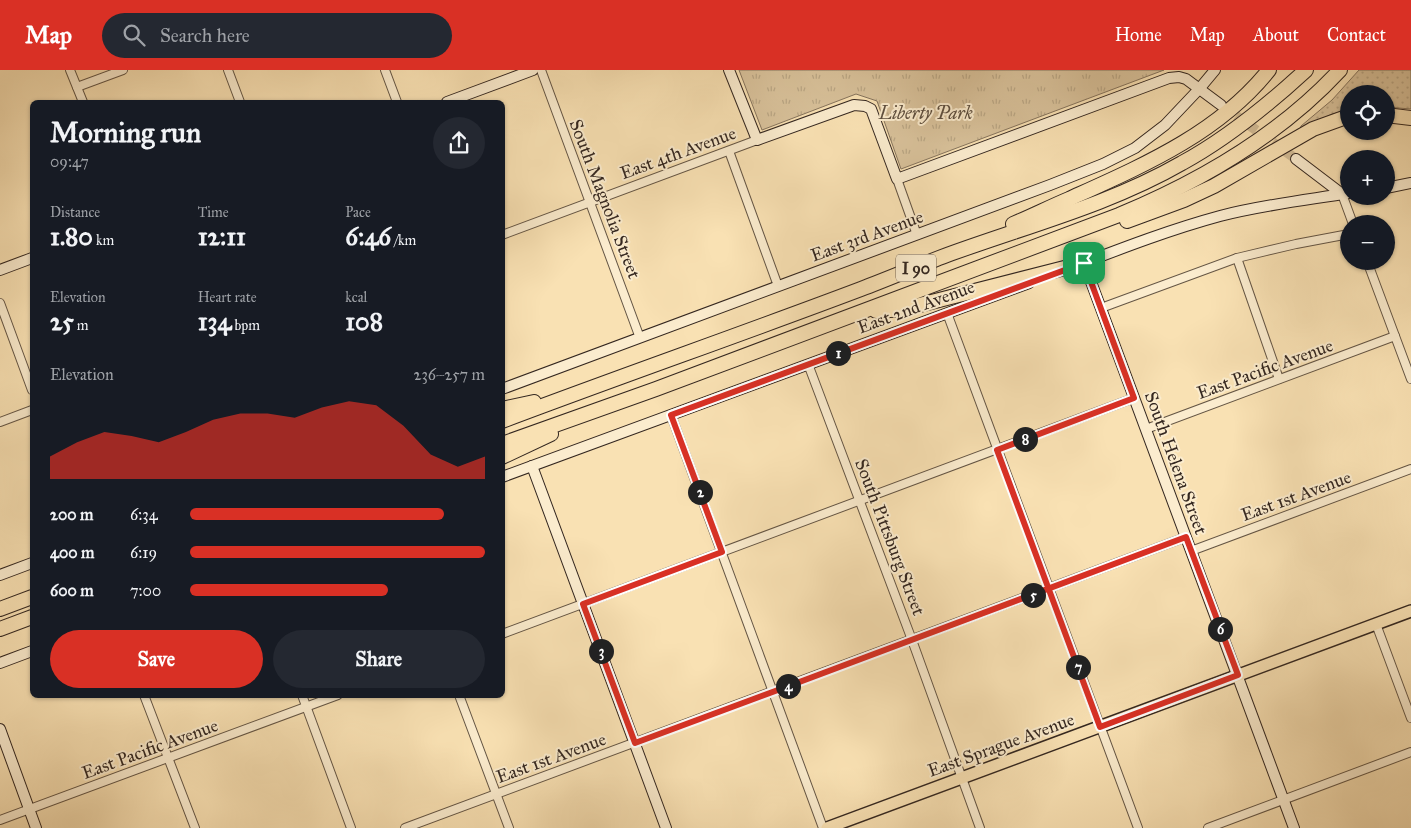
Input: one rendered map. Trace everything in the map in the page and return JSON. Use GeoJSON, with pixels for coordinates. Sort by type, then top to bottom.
{"type":"FeatureCollection","features":[{"type":"Feature","properties":{"kind":"highway"},"geometry":{"type":"LineString","coordinates":[[949,255],[1148,163],[1172,150],[1228,112],[1243,99],[1269,70]]}},
{"type":"Feature","properties":{"kind":"highway","name":"I 90"},"geometry":{"type":"LineString","coordinates":[[505,420],[852,293],[949,255],[1100,202],[1182,164],[1211,146],[1254,116],[1306,70]]}},
{"type":"Feature","properties":{"kind":"highway","name":"I 90"},"geometry":{"type":"LineString","coordinates":[[505,443],[863,312],[1139,207],[1180,188],[1220,166],[1276,128],[1340,70]]}},
{"type":"Feature","properties":{"kind":"highway"},"geometry":{"type":"LineString","coordinates":[[1395,116],[1411,118]]}},
{"type":"Feature","properties":{"kind":"highway"},"geometry":{"type":"LineString","coordinates":[[1052,241],[1097,233],[1184,200],[1214,186],[1312,128],[1340,119]]}},
{"type":"Feature","properties":{"kind":"highway"},"geometry":{"type":"LineString","coordinates":[[863,312],[904,309],[1084,263]]}},
{"type":"Feature","properties":{"kind":"highway"},"geometry":{"type":"LineString","coordinates":[[505,408],[581,391]]}},
{"type":"Feature","properties":{"kind":"highway"},"geometry":{"type":"LineString","coordinates":[[505,456],[546,437],[578,416]]}},
{"type":"Feature","properties":{"kind":"highway"},"geometry":{"type":"LineString","coordinates":[[0,609],[30,598]]}},
{"type":"Feature","properties":{"kind":"highway"},"geometry":{"type":"LineString","coordinates":[[0,629],[30,618]]}},
{"type":"Feature","properties":{"kind":"main road","name":"East Sprague Avenue"},"geometry":{"type":"LineString","coordinates":[[827,828],[1411,611]]}},
{"type":"Feature","properties":{"kind":"street"},"geometry":{"type":"LineString","coordinates":[[70,70],[82,100]]}},
{"type":"Feature","properties":{"kind":"street"},"geometry":{"type":"LineString","coordinates":[[77,87],[123,70]]}},
{"type":"Feature","properties":{"kind":"street"},"geometry":{"type":"LineString","coordinates":[[228,70],[239,100]]}},
{"type":"Feature","properties":{"kind":"street"},"geometry":{"type":"LineString","coordinates":[[385,70],[395,100]]}},
{"type":"Feature","properties":{"kind":"street"},"geometry":{"type":"LineString","coordinates":[[452,100],[533,70]]}},
{"type":"Feature","properties":{"kind":"street","name":"South Magnolia Street"},"geometry":{"type":"LineString","coordinates":[[541,70],[640,338]]}},
{"type":"Feature","properties":{"kind":"street"},"geometry":{"type":"LineString","coordinates":[[729,70],[757,140]]}},
{"type":"Feature","properties":{"kind":"street","name":"East 3rd Avenue"},"geometry":{"type":"LineString","coordinates":[[505,387],[1094,168],[1135,148],[1165,125],[1215,70]]}},
{"type":"Feature","properties":{"kind":"street"},"geometry":{"type":"LineString","coordinates":[[917,235],[896,179],[1170,78],[1179,77],[1186,79],[1221,104]]}},
{"type":"Feature","properties":{"kind":"street","name":"East 4th Avenue"},"geometry":{"type":"LineString","coordinates":[[505,233],[854,105],[871,109],[896,179]]}},
{"type":"Feature","properties":{"kind":"street"},"geometry":{"type":"LineString","coordinates":[[729,151],[778,286]]}},
{"type":"Feature","properties":{"kind":"street"},"geometry":{"type":"LineString","coordinates":[[1296,159],[1340,190]]}},
{"type":"Feature","properties":{"kind":"street"},"geometry":{"type":"LineString","coordinates":[[1395,187],[1411,184]]}},
{"type":"Feature","properties":{"kind":"street","name":"East 2nd Avenue"},"geometry":{"type":"LineString","coordinates":[[505,476],[1143,240],[1221,216],[1273,205],[1340,195]]}},
{"type":"Feature","properties":{"kind":"street"},"geometry":{"type":"LineString","coordinates":[[1101,308],[1237,258],[1340,236]]}},
{"type":"Feature","properties":{"kind":"street"},"geometry":{"type":"LineString","coordinates":[[1237,258],[1280,380]]}},
{"type":"Feature","properties":{"kind":"street"},"geometry":{"type":"LineString","coordinates":[[0,270],[30,259]]}},
{"type":"Feature","properties":{"kind":"street","name":"South Helena Street"},"geometry":{"type":"LineString","coordinates":[[1084,263],[1294,828]]}},
{"type":"Feature","properties":{"kind":"street"},"geometry":{"type":"LineString","coordinates":[[1370,270],[1410,376]]}},
{"type":"Feature","properties":{"kind":"street"},"geometry":{"type":"LineString","coordinates":[[0,303],[30,385]]}},
{"type":"Feature","properties":{"kind":"street"},"geometry":{"type":"LineString","coordinates":[[947,313],[1138,828]]}},
{"type":"Feature","properties":{"kind":"street","name":"East Pacific Avenue"},"geometry":{"type":"LineString","coordinates":[[1146,429],[1395,336]]}},
{"type":"Feature","properties":{"kind":"street","name":"South Pittsburg Street"},"geometry":{"type":"LineString","coordinates":[[808,364],[912,640],[980,828]]}},
{"type":"Feature","properties":{"kind":"street"},"geometry":{"type":"LineString","coordinates":[[505,633],[1134,398]]}},
{"type":"Feature","properties":{"kind":"street"},"geometry":{"type":"LineString","coordinates":[[0,422],[30,411]]}},
{"type":"Feature","properties":{"kind":"street"},"geometry":{"type":"LineString","coordinates":[[671,415],[823,828]]}},
{"type":"Feature","properties":{"kind":"street"},"geometry":{"type":"LineString","coordinates":[[532,466],[666,828]]}},
{"type":"Feature","properties":{"kind":"street","name":"East 1st Avenue"},"geometry":{"type":"LineString","coordinates":[[1191,551],[1411,470]]}},
{"type":"Feature","properties":{"kind":"street","name":"East 1st Avenue"},"geometry":{"type":"LineString","coordinates":[[405,828],[1186,537]]}},
{"type":"Feature","properties":{"kind":"street"},"geometry":{"type":"LineString","coordinates":[[0,575],[30,564]]}},
{"type":"Feature","properties":{"kind":"street"},"geometry":{"type":"LineString","coordinates":[[1376,624],[1411,718]]}},
{"type":"Feature","properties":{"kind":"street"},"geometry":{"type":"LineString","coordinates":[[0,663],[30,652]]}},
{"type":"Feature","properties":{"kind":"street"},"geometry":{"type":"LineString","coordinates":[[145,698],[195,828]]}},
{"type":"Feature","properties":{"kind":"street"},"geometry":{"type":"LineString","coordinates":[[303,698],[351,828]]}},
{"type":"Feature","properties":{"kind":"street","name":"East Pacific Avenue"},"geometry":{"type":"LineString","coordinates":[[0,820],[330,698]]}},
{"type":"Feature","properties":{"kind":"street"},"geometry":{"type":"LineString","coordinates":[[460,698],[508,828]]}},
{"type":"Feature","properties":{"kind":"street"},"geometry":{"type":"LineString","coordinates":[[0,729],[36,828]]}},
{"type":"Feature","properties":{"kind":"street"},"geometry":{"type":"LineString","coordinates":[[1208,828],[1411,752]]}},
{"type":"Feature","properties":{"kind":"green space","name":"Liberty Park"},"geometry":{"type":"Polygon","coordinates":[[[739,70],[1164,70],[901,169],[877,101],[856,94],[762,130],[739,70]]]}},
{"type":"Feature","properties":{"kind":"green space"},"geometry":{"type":"Polygon","coordinates":[[[1359,70],[1411,70],[1411,109],[1395,108],[1395,85],[1346,85],[1359,70]]]}},
{"type":"Feature","properties":{"kind":"green space"},"geometry":{"type":"Polygon","coordinates":[[[1340,91],[1340,112],[1332,114],[1300,130],[1301,126],[1340,91]]]}},
{"type":"Feature","properties":{"kind":"tunnel"},"geometry":{"type":"LineString","coordinates":[[1224,107],[1296,159]]}},
{"type":"Feature","properties":{"kind":"route"},"geometry":{"type":"LineString","coordinates":[[1084,263],[671,415],[722,552],[583,604],[635,743],[1049,589],[1186,537],[1238,675],[1100,727],[1090,701],[1049,589],[997,450],[1134,398],[1084,263]]}}]}
